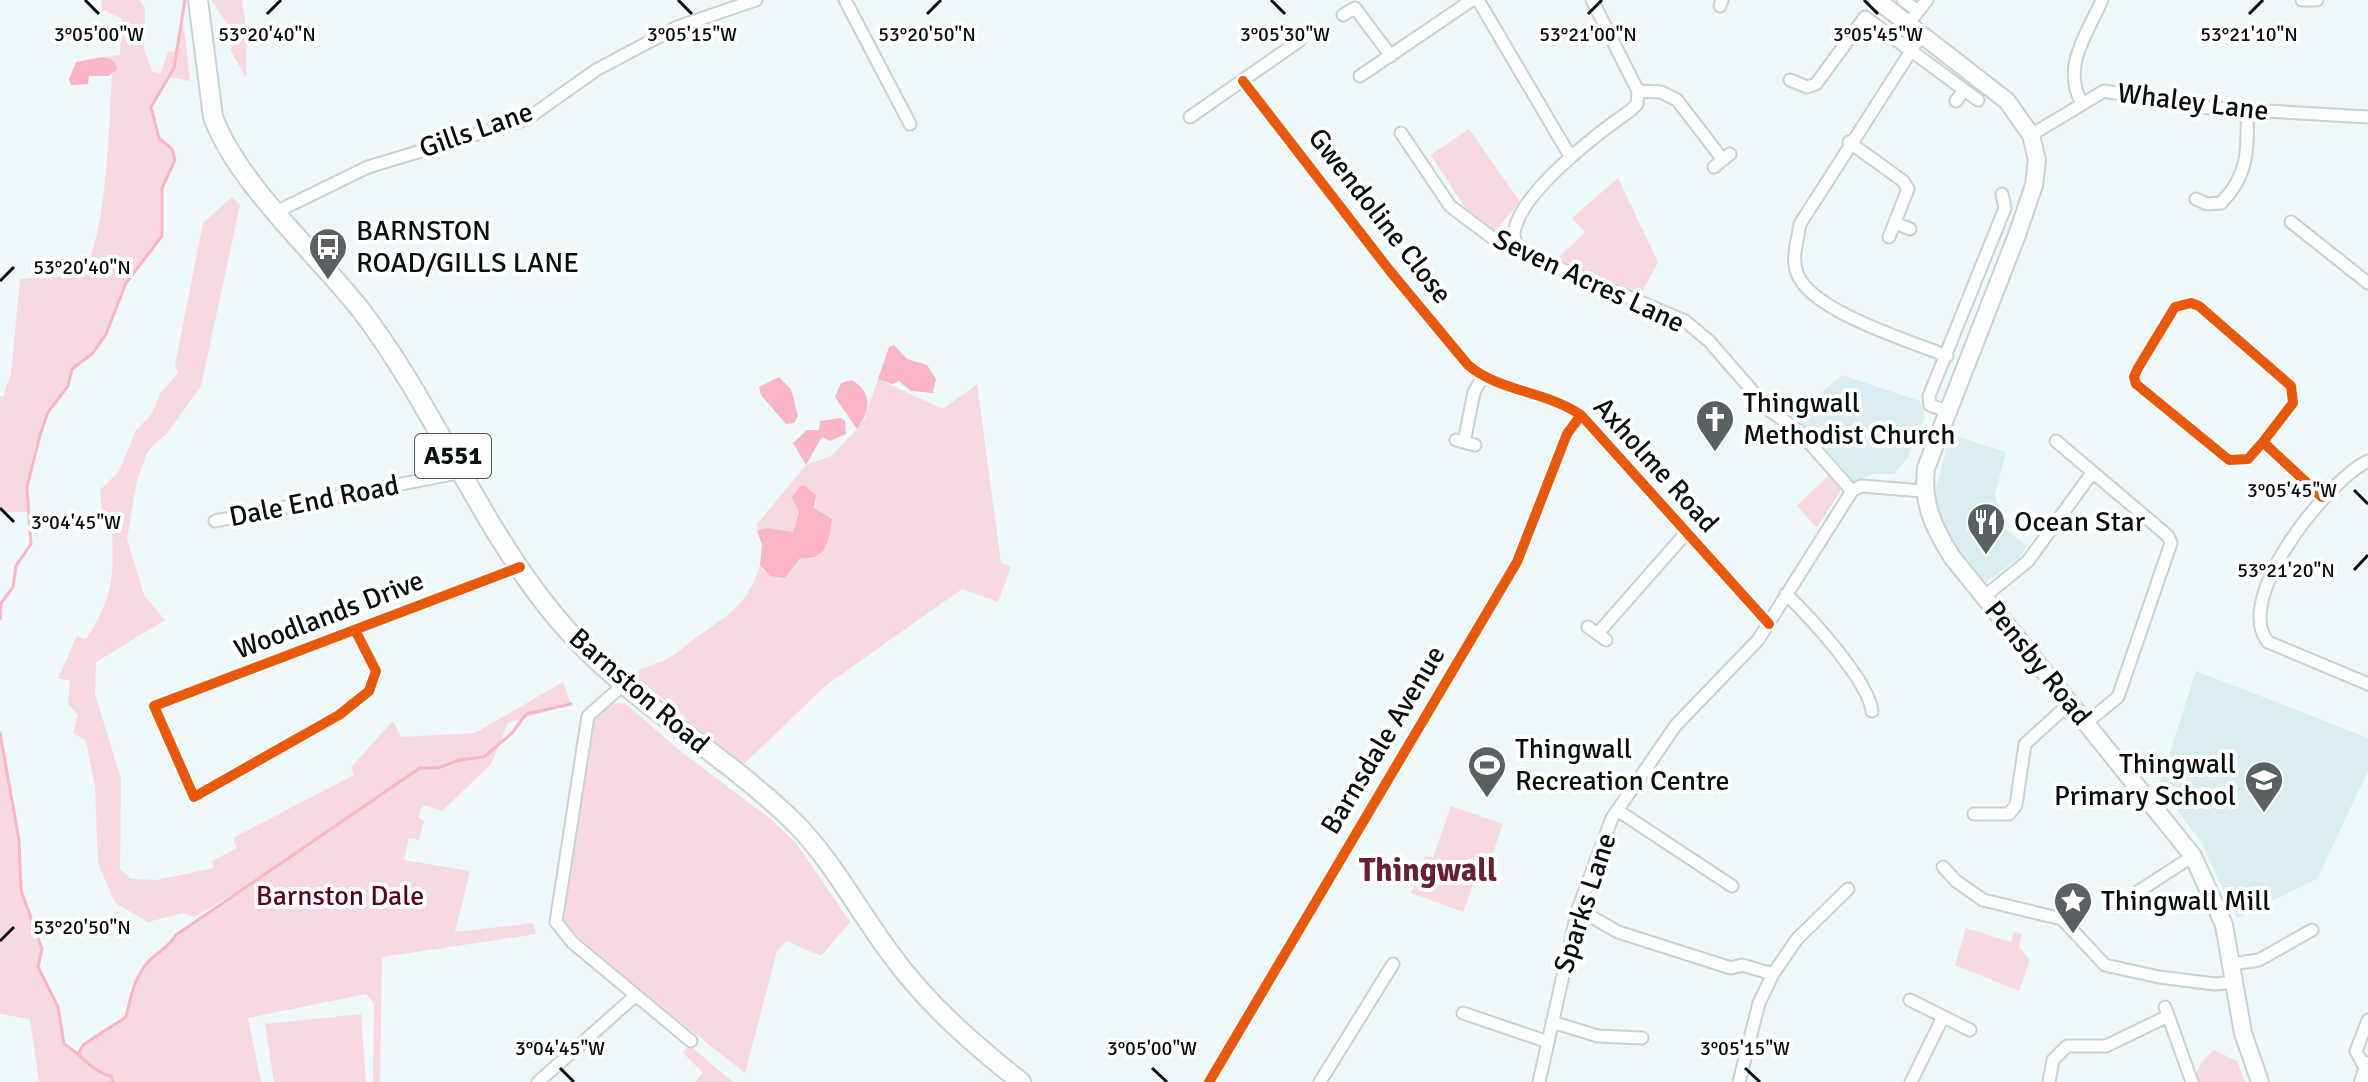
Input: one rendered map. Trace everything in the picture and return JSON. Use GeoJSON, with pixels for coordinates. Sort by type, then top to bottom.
{"type":"FeatureCollection","features":[{"type":"Feature","properties":{"kind":"main road","name":"Barnston Road"},"geometry":{"type":"LineString","coordinates":[[198,0],[217,126],[238,165],[361,311],[401,368],[520,567],[553,614],[623,685],[795,824],[821,852],[890,953],[928,1001],[1021,1082]]}},
{"type":"Feature","properties":{"kind":"main road"},"geometry":{"type":"LineString","coordinates":[[1877,0],[1916,23],[2007,101],[2031,135],[2037,160],[2034,185],[1946,411],[1926,468],[1923,491]]}},
{"type":"Feature","properties":{"kind":"main road","name":"Pensby Road"},"geometry":{"type":"LineString","coordinates":[[1923,491],[1939,536],[2193,856],[2224,925],[2243,1033],[2260,1082]]}},
{"type":"Feature","properties":{"kind":"street","name":"Gills Lane"},"geometry":{"type":"LineString","coordinates":[[278,211],[368,167],[527,119],[596,70],[663,34],[756,0]]}},
{"type":"Feature","properties":{"kind":"street"},"geometry":{"type":"LineString","coordinates":[[845,0],[910,124]]}},
{"type":"Feature","properties":{"kind":"street"},"geometry":{"type":"LineString","coordinates":[[1450,0],[1458,11]]}},
{"type":"Feature","properties":{"kind":"street"},"geometry":{"type":"LineString","coordinates":[[1360,76],[1475,0],[1570,156]]}},
{"type":"Feature","properties":{"kind":"street"},"geometry":{"type":"LineString","coordinates":[[1518,252],[1514,235],[1521,212],[1570,156],[1637,104],[1638,91],[1592,0]]}},
{"type":"Feature","properties":{"kind":"street"},"geometry":{"type":"LineString","coordinates":[[1903,0],[1916,23]]}},
{"type":"Feature","properties":{"kind":"street"},"geometry":{"type":"LineString","coordinates":[[1927,0],[1916,23],[1910,49],[1800,224],[1794,256],[1797,273],[1810,295],[1841,312],[1947,356]]}},
{"type":"Feature","properties":{"kind":"street"},"geometry":{"type":"LineString","coordinates":[[2082,103],[2073,88],[2072,67],[2102,0]]}},
{"type":"Feature","properties":{"kind":"street"},"geometry":{"type":"LineString","coordinates":[[2302,0],[2317,0]]}},
{"type":"Feature","properties":{"kind":"street"},"geometry":{"type":"LineString","coordinates":[[1343,15],[1355,8],[1391,56]]}},
{"type":"Feature","properties":{"kind":"street"},"geometry":{"type":"LineString","coordinates":[[1790,80],[1807,87],[1816,84],[1865,17],[1978,100]]}},
{"type":"Feature","properties":{"kind":"street"},"geometry":{"type":"LineString","coordinates":[[1190,117],[1299,41]]}},
{"type":"Feature","properties":{"kind":"street","name":"Gwendoline Close"},"geometry":{"type":"LineString","coordinates":[[1243,81],[1390,271],[1468,365],[1483,377]]}},
{"type":"Feature","properties":{"kind":"street"},"geometry":{"type":"LineString","coordinates":[[1956,101],[1964,90]]}},
{"type":"Feature","properties":{"kind":"street"},"geometry":{"type":"LineString","coordinates":[[1638,91],[1661,92],[1677,100],[1722,160]]}},
{"type":"Feature","properties":{"kind":"street","name":"Whaley Lane"},"geometry":{"type":"LineString","coordinates":[[2031,135],[2104,91],[2196,107],[2368,117]]}},
{"type":"Feature","properties":{"kind":"street"},"geometry":{"type":"LineString","coordinates":[[2196,199],[2225,207],[2243,176],[2248,147],[2247,110]]}},
{"type":"Feature","properties":{"kind":"street","name":"Seven Acres Lane"},"geometry":{"type":"LineString","coordinates":[[1401,133],[1450,206],[1498,242],[1685,321],[1709,341],[1769,410],[1799,431],[1852,491]]}},
{"type":"Feature","properties":{"kind":"street"},"geometry":{"type":"LineString","coordinates":[[1849,142],[1908,189],[1889,237]]}},
{"type":"Feature","properties":{"kind":"street"},"geometry":{"type":"LineString","coordinates":[[1906,185],[1918,177]]}},
{"type":"Feature","properties":{"kind":"street"},"geometry":{"type":"LineString","coordinates":[[1946,411],[1930,405],[1929,396],[2005,208],[2002,194]]}},
{"type":"Feature","properties":{"kind":"street"},"geometry":{"type":"LineString","coordinates":[[2291,222],[2368,283]]}},
{"type":"Feature","properties":{"kind":"street"},"geometry":{"type":"LineString","coordinates":[[1895,223],[1910,229]]}},
{"type":"Feature","properties":{"kind":"street"},"geometry":{"type":"LineString","coordinates":[[2191,303],[2199,306],[2291,386],[2293,403],[2263,442],[2248,459],[2229,460],[2136,384],[2134,377],[2138,368],[2175,307],[2191,303]]}},
{"type":"Feature","properties":{"kind":"street"},"geometry":{"type":"LineString","coordinates":[[1465,442],[1474,392],[1483,377]]}},
{"type":"Feature","properties":{"kind":"street","name":"Axholme Road"},"geometry":{"type":"LineString","coordinates":[[1483,377],[1555,400],[1581,415],[1769,624]]}},
{"type":"Feature","properties":{"kind":"street","name":"Barnsdale Avenue"},"geometry":{"type":"LineString","coordinates":[[1209,1082],[1517,562],[1567,434],[1581,415]]}},
{"type":"Feature","properties":{"kind":"street"},"geometry":{"type":"LineString","coordinates":[[2056,441],[2168,536],[2171,543],[2118,697],[2086,723]]}},
{"type":"Feature","properties":{"kind":"street"},"geometry":{"type":"LineString","coordinates":[[2263,442],[2322,497]]}},
{"type":"Feature","properties":{"kind":"street"},"geometry":{"type":"LineString","coordinates":[[2368,461],[2335,482],[2322,497],[2280,560],[2266,590],[2259,618],[2260,633],[2268,642],[2368,684]]}},
{"type":"Feature","properties":{"kind":"street","name":"Dale End Road"},"geometry":{"type":"LineString","coordinates":[[215,521],[462,472]]}},
{"type":"Feature","properties":{"kind":"street"},"geometry":{"type":"LineString","coordinates":[[1985,596],[2028,561],[2092,473]]}},
{"type":"Feature","properties":{"kind":"street"},"geometry":{"type":"LineString","coordinates":[[1852,491],[1861,486],[1923,491]]}},
{"type":"Feature","properties":{"kind":"street","name":"Sparks Lane"},"geometry":{"type":"LineString","coordinates":[[1539,1082],[1578,909],[1617,810],[1676,725],[1769,624],[1852,491]]}},
{"type":"Feature","properties":{"kind":"street"},"geometry":{"type":"LineString","coordinates":[[1598,633],[1686,533]]}},
{"type":"Feature","properties":{"kind":"street","name":"Woodlands Drive"},"geometry":{"type":"LineString","coordinates":[[355,630],[376,671],[369,691],[339,715],[194,797],[154,706],[520,567]]}},
{"type":"Feature","properties":{"kind":"street"},"geometry":{"type":"LineString","coordinates":[[1786,594],[1812,619],[1870,699],[1872,711]]}},
{"type":"Feature","properties":{"kind":"street"},"geometry":{"type":"LineString","coordinates":[[623,685],[588,716],[556,922],[573,943],[691,1041]]}},
{"type":"Feature","properties":{"kind":"street"},"geometry":{"type":"LineString","coordinates":[[1974,814],[2012,819],[2025,744],[2070,703]]}},
{"type":"Feature","properties":{"kind":"street"},"geometry":{"type":"LineString","coordinates":[[1617,810],[1732,886]]}},
{"type":"Feature","properties":{"kind":"street"},"geometry":{"type":"LineString","coordinates":[[2139,891],[2193,856]]}},
{"type":"Feature","properties":{"kind":"street"},"geometry":{"type":"LineString","coordinates":[[1943,867],[1956,881],[1983,900],[2062,919],[2105,965],[2159,983],[2233,982]]}},
{"type":"Feature","properties":{"kind":"street"},"geometry":{"type":"LineString","coordinates":[[1739,1082],[1759,1003],[1773,974],[1797,939],[1848,889]]}},
{"type":"Feature","properties":{"kind":"street"},"geometry":{"type":"LineString","coordinates":[[1578,909],[1618,932],[1731,968],[1742,965],[1773,974]]}},
{"type":"Feature","properties":{"kind":"street"},"geometry":{"type":"LineString","coordinates":[[2232,964],[2259,960],[2312,930]]}},
{"type":"Feature","properties":{"kind":"street"},"geometry":{"type":"LineString","coordinates":[[1320,1082],[1393,964]]}},
{"type":"Feature","properties":{"kind":"street"},"geometry":{"type":"LineString","coordinates":[[538,1082],[635,996]]}},
{"type":"Feature","properties":{"kind":"street"},"geometry":{"type":"LineString","coordinates":[[1910,1000],[1970,1030]]}},
{"type":"Feature","properties":{"kind":"street"},"geometry":{"type":"LineString","coordinates":[[2049,1082],[2053,1060],[2067,1046],[2106,1046],[2166,1012],[2192,1082]]}},
{"type":"Feature","properties":{"kind":"street"},"geometry":{"type":"LineString","coordinates":[[1463,1013],[1548,1042]]}},
{"type":"Feature","properties":{"kind":"street"},"geometry":{"type":"LineString","coordinates":[[1911,1082],[1943,1017]]}},
{"type":"Feature","properties":{"kind":"street"},"geometry":{"type":"LineString","coordinates":[[2365,1072],[2356,1051],[2368,1020]]}},
{"type":"Feature","properties":{"kind":"street"},"geometry":{"type":"LineString","coordinates":[[1552,1022],[1598,1036],[1642,1038]]}},
{"type":"Feature","properties":{"kind":"shaded area"},"geometry":{"type":"Polygon","coordinates":[[[104,57],[114,61],[118,69],[108,76],[89,76],[88,84],[71,85],[69,79],[76,62],[104,57]]]}},
{"type":"Feature","properties":{"kind":"shaded area"},"geometry":{"type":"Polygon","coordinates":[[[894,345],[907,359],[927,365],[936,379],[933,393],[911,391],[899,381],[892,384],[878,379],[889,347],[894,345]]]}},
{"type":"Feature","properties":{"kind":"shaded area"},"geometry":{"type":"Polygon","coordinates":[[[1842,375],[1920,401],[1925,417],[1908,457],[1894,474],[1873,474],[1849,484],[1790,419],[1842,375]]]}},
{"type":"Feature","properties":{"kind":"shaded area"},"geometry":{"type":"Polygon","coordinates":[[[779,377],[791,389],[798,416],[794,423],[786,424],[761,395],[759,387],[779,377]]]}},
{"type":"Feature","properties":{"kind":"shaded area"},"geometry":{"type":"Polygon","coordinates":[[[852,380],[864,391],[868,402],[857,429],[835,397],[841,383],[852,380]]]}},
{"type":"Feature","properties":{"kind":"shaded area"},"geometry":{"type":"Polygon","coordinates":[[[841,418],[845,421],[846,434],[830,441],[822,437],[806,465],[793,443],[807,430],[819,430],[820,421],[841,418]]]}},
{"type":"Feature","properties":{"kind":"shaded area"},"geometry":{"type":"Polygon","coordinates":[[[1950,434],[2006,452],[1995,494],[2005,529],[2027,546],[2021,556],[1982,586],[1951,546],[1937,512],[1935,492],[1950,434]]]}},
{"type":"Feature","properties":{"kind":"shaded area"},"geometry":{"type":"Polygon","coordinates":[[[800,486],[805,486],[816,495],[814,508],[832,519],[825,548],[816,556],[800,558],[785,578],[770,576],[760,565],[762,545],[757,531],[767,528],[793,532],[799,512],[792,497],[800,486]]]}},
{"type":"Feature","properties":{"kind":"shaded area","name":"Thingwall Primary School"},"geometry":{"type":"Polygon","coordinates":[[[2196,671],[2368,738],[2368,771],[2317,879],[2237,918],[2201,842],[2159,786],[2196,671]]]}},
{"type":"Feature","properties":{"kind":"green space"},"geometry":{"type":"Polygon","coordinates":[[[102,0],[140,0],[145,8],[144,49],[152,71],[160,74],[168,52],[176,51],[182,10],[190,81],[168,77],[151,107],[159,138],[172,149],[175,160],[162,188],[162,236],[126,283],[106,334],[93,353],[72,369],[65,387],[48,413],[32,461],[29,512],[0,512],[0,396],[3,396],[11,375],[20,279],[80,271],[89,260],[96,239],[105,179],[112,73],[118,69],[114,61],[104,57],[120,55],[122,19],[101,9],[102,0]]]}},
{"type":"Feature","properties":{"kind":"green space"},"geometry":{"type":"Polygon","coordinates":[[[211,0],[242,0],[247,35],[246,78],[231,51],[233,32],[211,0]]]}},
{"type":"Feature","properties":{"kind":"green space"},"geometry":{"type":"Polygon","coordinates":[[[1469,129],[1520,202],[1493,233],[1469,214],[1431,155],[1469,129]]]}},
{"type":"Feature","properties":{"kind":"green space"},"geometry":{"type":"Polygon","coordinates":[[[1618,178],[1658,262],[1640,296],[1555,261],[1585,232],[1572,218],[1618,178]]]}},
{"type":"Feature","properties":{"kind":"green space","name":"Barnston Dale"},"geometry":{"type":"Polygon","coordinates":[[[232,197],[240,205],[201,386],[169,431],[148,451],[137,480],[127,539],[144,595],[165,620],[96,662],[95,694],[121,779],[120,869],[131,879],[157,880],[213,868],[212,861],[237,848],[233,838],[354,775],[351,767],[393,721],[401,737],[475,733],[563,682],[571,704],[508,723],[491,764],[442,811],[423,805],[418,817],[424,821],[419,840],[409,838],[404,860],[470,871],[455,932],[533,923],[536,934],[382,957],[380,1082],[373,1082],[374,1003],[366,994],[248,1018],[261,1082],[39,1082],[30,1019],[0,1014],[0,733],[19,840],[21,890],[42,949],[38,967],[58,1007],[64,1045],[79,1052],[83,1045],[126,1017],[136,981],[148,962],[176,935],[253,883],[194,917],[183,913],[148,922],[115,903],[98,863],[95,787],[86,741],[73,733],[78,715],[68,704],[70,681],[58,678],[77,636],[86,639],[95,624],[110,587],[112,529],[102,518],[100,490],[119,471],[136,430],[151,415],[161,392],[178,373],[175,365],[203,223],[232,197]]]}},
{"type":"Feature","properties":{"kind":"green space"},"geometry":{"type":"Polygon","coordinates":[[[878,379],[943,409],[977,384],[1001,563],[1011,567],[998,602],[962,589],[825,686],[743,765],[636,677],[640,669],[672,656],[730,613],[750,590],[760,565],[764,572],[792,566],[800,557],[811,559],[816,500],[799,512],[793,532],[767,528],[757,531],[757,524],[806,465],[831,456],[857,429],[865,418],[878,379]]]}},
{"type":"Feature","properties":{"kind":"green space"},"geometry":{"type":"Polygon","coordinates":[[[1829,475],[1841,490],[1817,528],[1797,506],[1829,475]]]}},
{"type":"Feature","properties":{"kind":"green space"},"geometry":{"type":"Polygon","coordinates":[[[614,703],[626,704],[679,750],[772,820],[796,843],[850,922],[821,956],[787,941],[777,951],[745,1073],[606,963],[562,922],[588,721],[614,703]]]}},
{"type":"Feature","properties":{"kind":"green space"},"geometry":{"type":"Polygon","coordinates":[[[1451,806],[1503,824],[1485,875],[1477,874],[1463,912],[1411,893],[1425,856],[1433,858],[1451,806]]]}},
{"type":"Feature","properties":{"kind":"green space"},"geometry":{"type":"Polygon","coordinates":[[[1966,928],[2011,942],[2014,932],[2022,934],[2019,947],[2030,960],[2019,991],[1955,965],[1966,928]]]}},
{"type":"Feature","properties":{"kind":"green space"},"geometry":{"type":"Polygon","coordinates":[[[361,1014],[366,1082],[274,1082],[265,1024],[361,1014]]]}},
{"type":"Feature","properties":{"kind":"green space"},"geometry":{"type":"Polygon","coordinates":[[[689,1045],[733,1082],[695,1082],[703,1073],[683,1053],[689,1045]]]}},
{"type":"Feature","properties":{"kind":"green space"},"geometry":{"type":"Polygon","coordinates":[[[2214,1050],[2237,1061],[2245,1082],[2198,1082],[2195,1076],[2201,1063],[2214,1050]]]}},
{"type":"Feature","properties":{"kind":"waterway"},"geometry":{"type":"LineString","coordinates":[[0,619],[1,603],[13,587],[16,566],[31,544],[27,487],[48,412],[68,386],[72,369],[93,353],[106,334],[126,283],[162,236],[162,188],[175,160],[172,149],[159,138],[151,107],[174,68],[185,0]]}},
{"type":"Feature","properties":{"kind":"waterway"},"geometry":{"type":"LineString","coordinates":[[79,1053],[83,1045],[126,1017],[143,968],[176,935],[420,768],[438,768],[459,760],[484,757],[512,733],[526,714],[571,704]]}},
{"type":"Feature","properties":{"kind":"waterway"},"geometry":{"type":"LineString","coordinates":[[0,733],[19,840],[21,890],[42,949],[38,967],[58,1007],[64,1044],[97,1070],[111,1076],[113,1082]]}},
{"type":"Feature","properties":{"kind":"cycle path"},"geometry":{"type":"LineString","coordinates":[[1243,81],[1390,271],[1468,365],[1494,381],[1553,401],[1581,415],[1769,624]]}},
{"type":"Feature","properties":{"kind":"cycle path"},"geometry":{"type":"LineString","coordinates":[[2263,442],[2248,459],[2229,460],[2136,384],[2134,377],[2138,368],[2175,307],[2191,303],[2199,306],[2291,386],[2293,403],[2263,442],[2322,497]]}},
{"type":"Feature","properties":{"kind":"cycle path"},"geometry":{"type":"LineString","coordinates":[[1209,1082],[1517,562],[1567,434],[1581,415]]}},
{"type":"Feature","properties":{"kind":"cycle path"},"geometry":{"type":"LineString","coordinates":[[355,630],[376,671],[369,691],[339,715],[194,797],[154,706],[520,567]]}},
{"type":"Feature","properties":{"kind":"place","name":"BARNSTON ROAD/GILLS LANE"},"geometry":{"type":"Point","coordinates":[328,281]}},
{"type":"Feature","properties":{"kind":"place","name":"Thingwall Methodist Church"},"geometry":{"type":"Point","coordinates":[1715,453]}},
{"type":"Feature","properties":{"kind":"place","name":"Ocean Star"},"geometry":{"type":"Point","coordinates":[1986,556]}},
{"type":"Feature","properties":{"kind":"place","name":"Thingwall Recreation Centre"},"geometry":{"type":"Point","coordinates":[1487,799]}},
{"type":"Feature","properties":{"kind":"place","name":"Thingwall Primary School"},"geometry":{"type":"Point","coordinates":[2264,814]}},
{"type":"Feature","properties":{"kind":"place","name":"Thingwall Mill"},"geometry":{"type":"Point","coordinates":[2073,935]}},
{"type":"Feature","properties":{"kind":"district","name":"Thingwall"},"geometry":{"type":"Point","coordinates":[1428,870]}}]}
